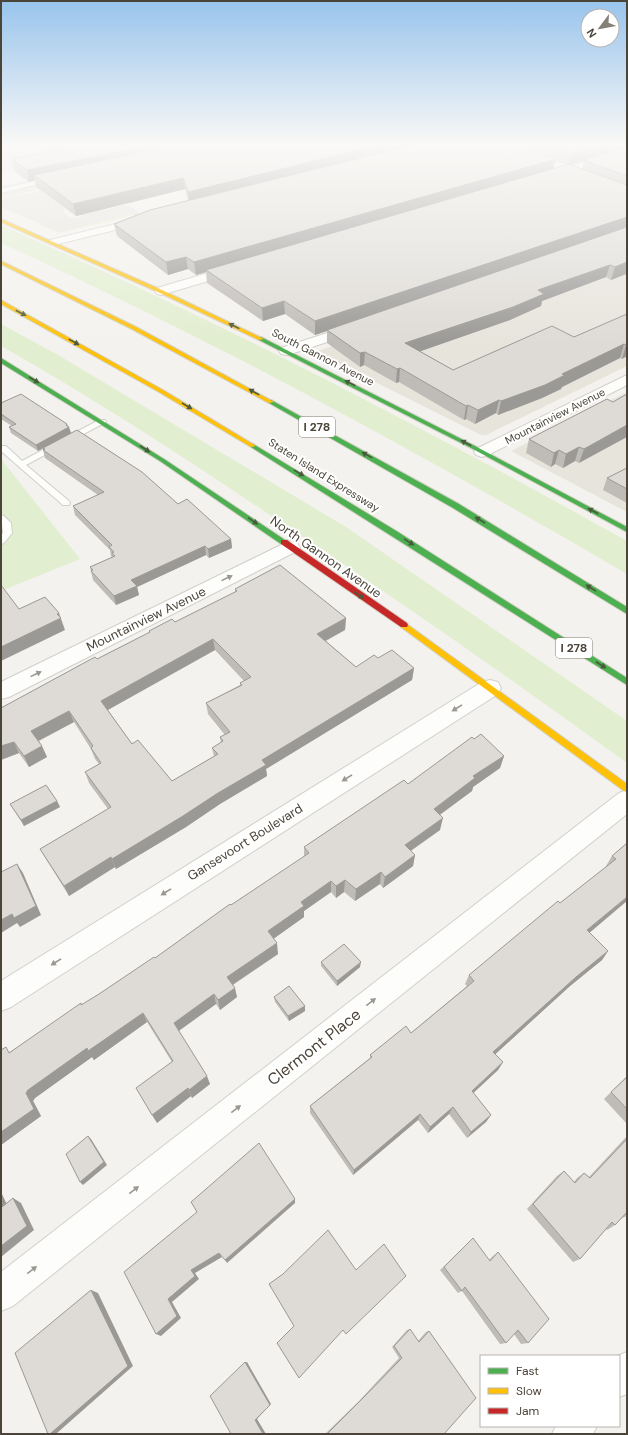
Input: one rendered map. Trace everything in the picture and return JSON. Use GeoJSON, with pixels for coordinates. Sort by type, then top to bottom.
{"type":"FeatureCollection","features":[{"type":"Feature","properties":{"kind":"main road","name":"South Gannon Avenue"},"geometry":{"type":"LineString","coordinates":[[1,220],[54,242],[161,291],[286,351],[482,452],[627,530]]}},
{"type":"Feature","properties":{"kind":"main road","name":"I 278"},"geometry":{"type":"LineString","coordinates":[[1,262],[159,341],[305,420],[502,533],[626,610]]}},
{"type":"Feature","properties":{"kind":"main road","name":"Staten Island Expressway"},"geometry":{"type":"LineString","coordinates":[[1,302],[155,388],[307,478],[627,682]]}},
{"type":"Feature","properties":{"kind":"main road","name":"North Gannon Avenue"},"geometry":{"type":"LineString","coordinates":[[1,360],[166,462],[291,547],[490,688],[627,789]]}},
{"type":"Feature","properties":{"kind":"main road"},"geometry":{"type":"LineString","coordinates":[[521,614],[602,678]]}},
{"type":"Feature","properties":{"kind":"street"},"geometry":{"type":"LineString","coordinates":[[54,242],[152,217]]}},
{"type":"Feature","properties":{"kind":"street"},"geometry":{"type":"LineString","coordinates":[[161,291],[244,267]]}},
{"type":"Feature","properties":{"kind":"street"},"geometry":{"type":"LineString","coordinates":[[286,351],[363,325]]}},
{"type":"Feature","properties":{"kind":"street","name":"Mountainview Avenue"},"geometry":{"type":"LineString","coordinates":[[482,452],[627,379]]}},
{"type":"Feature","properties":{"kind":"street","name":"Mountainview Avenue"},"geometry":{"type":"LineString","coordinates":[[1,691],[291,547]]}},
{"type":"Feature","properties":{"kind":"street","name":"Gansevoort Boulevard"},"geometry":{"type":"LineString","coordinates":[[1,997],[490,688]]}},
{"type":"Feature","properties":{"kind":"street","name":"Clermont Place"},"geometry":{"type":"LineString","coordinates":[[1,1294],[627,800]]}},
{"type":"Feature","properties":{"kind":"street"},"geometry":{"type":"LineString","coordinates":[[620,1378],[627,1370]]}},
{"type":"Feature","properties":{"kind":"lane"},"geometry":{"type":"LineString","coordinates":[[21,465],[102,422]]}},
{"type":"Feature","properties":{"kind":"lane"},"geometry":{"type":"LineString","coordinates":[[3,448],[66,503]]}},
{"type":"Feature","properties":{"kind":"lane"},"geometry":{"type":"LineString","coordinates":[[1,518],[7,524],[8,534],[1,541]]}},
{"type":"Feature","properties":{"kind":"shaded area"},"geometry":{"type":"Polygon","coordinates":[[[10,211],[64,211],[64,213],[71,218],[81,217],[82,216],[79,214],[90,211],[137,211],[140,213],[134,215],[127,211],[129,214],[60,232],[10,211]]]}},
{"type":"Feature","properties":{"kind":"shaded area"},"geometry":{"type":"Polygon","coordinates":[[[627,241],[627,366],[486,435],[481,435],[315,352],[627,241]]]}},
{"type":"Feature","properties":{"kind":"shaded area"},"geometry":{"type":"Polygon","coordinates":[[[627,392],[627,512],[511,451],[627,392]]]}},
{"type":"Feature","properties":{"kind":"green space"},"geometry":{"type":"Polygon","coordinates":[[[127,211],[134,215],[60,233],[38,224],[61,231],[129,214],[127,211]]]}},
{"type":"Feature","properties":{"kind":"green space"},"geometry":{"type":"Polygon","coordinates":[[[1,225],[239,336],[396,416],[627,541],[627,574],[396,443],[240,359],[81,280],[1,243],[1,225]]]}},
{"type":"Feature","properties":{"kind":"green space"},"geometry":{"type":"Polygon","coordinates":[[[1,324],[58,355],[346,527],[627,721],[627,763],[450,637],[237,493],[103,407],[1,346],[1,324]]]}},
{"type":"Feature","properties":{"kind":"green space"},"geometry":{"type":"Polygon","coordinates":[[[1,459],[80,559],[1,591],[1,459]]]}},
{"type":"Feature","properties":{"kind":"building"},"geometry":{"type":"Polygon","coordinates":[[[148,211],[373,211],[194,262],[186,257],[166,262],[114,224],[148,211]]]}},
{"type":"Feature","properties":{"kind":"building"},"geometry":{"type":"Polygon","coordinates":[[[408,211],[627,211],[627,217],[315,321],[284,301],[262,308],[206,270],[408,211]]]}},
{"type":"Feature","properties":{"kind":"building"},"geometry":{"type":"Polygon","coordinates":[[[627,227],[627,262],[615,267],[610,265],[538,290],[544,294],[513,307],[405,343],[453,370],[552,326],[574,337],[627,314],[627,345],[624,344],[562,374],[565,375],[545,385],[501,401],[499,400],[478,410],[468,405],[466,406],[400,368],[397,369],[365,352],[360,353],[327,330],[627,227]]]}},
{"type":"Feature","properties":{"kind":"building"},"geometry":{"type":"Polygon","coordinates":[[[21,394],[67,424],[66,425],[69,427],[36,445],[9,427],[16,424],[1,414],[1,403],[21,394]]]}},
{"type":"Feature","properties":{"kind":"building"},"geometry":{"type":"Polygon","coordinates":[[[627,394],[627,425],[584,449],[579,447],[566,454],[559,450],[554,453],[529,439],[607,399],[613,402],[627,394]]]}},
{"type":"Feature","properties":{"kind":"building"},"geometry":{"type":"Polygon","coordinates":[[[77,430],[142,472],[178,504],[187,499],[231,539],[208,549],[205,546],[131,580],[137,586],[114,596],[91,571],[93,570],[90,567],[115,556],[112,553],[114,552],[109,547],[112,545],[73,506],[104,492],[43,450],[45,449],[43,448],[77,430]]]}},
{"type":"Feature","properties":{"kind":"building"},"geometry":{"type":"Polygon","coordinates":[[[627,468],[627,489],[607,478],[627,468]]]}},
{"type":"Feature","properties":{"kind":"building"},"geometry":{"type":"Polygon","coordinates":[[[280,565],[346,618],[317,634],[356,667],[374,655],[378,658],[392,650],[414,668],[262,760],[266,765],[112,859],[111,857],[64,886],[40,849],[111,807],[85,772],[101,763],[91,748],[93,746],[69,711],[31,731],[42,746],[24,756],[14,742],[1,746],[1,708],[95,657],[97,659],[172,619],[175,622],[237,591],[235,589],[280,565]],[[213,639],[101,701],[132,744],[138,740],[172,781],[218,754],[212,748],[223,741],[220,737],[230,732],[206,703],[242,685],[240,683],[251,677],[213,639]]]}},
{"type":"Feature","properties":{"kind":"building"},"geometry":{"type":"Polygon","coordinates":[[[1,585],[19,609],[45,597],[59,613],[57,614],[61,618],[1,647],[1,585]]]}},
{"type":"Feature","properties":{"kind":"building"},"geometry":{"type":"Polygon","coordinates":[[[481,734],[504,756],[473,776],[475,778],[434,809],[443,818],[405,845],[415,855],[385,877],[381,872],[356,889],[345,880],[336,886],[331,881],[301,902],[304,906],[268,931],[277,943],[227,977],[235,988],[218,1000],[214,994],[174,1023],[207,1076],[189,1090],[188,1088],[152,1115],[136,1088],[173,1061],[143,1013],[88,1051],[87,1048],[28,1090],[26,1093],[34,1109],[1,1132],[1,1050],[6,1047],[9,1053],[81,1003],[81,1005],[154,957],[155,958],[230,904],[231,905],[309,853],[304,847],[404,780],[408,784],[472,737],[474,739],[481,734]]]}},
{"type":"Feature","properties":{"kind":"building"},"geometry":{"type":"Polygon","coordinates":[[[46,785],[57,801],[21,820],[10,804],[46,785]]]}},
{"type":"Feature","properties":{"kind":"building"},"geometry":{"type":"Polygon","coordinates":[[[627,843],[627,897],[587,930],[608,951],[576,977],[493,1052],[503,1062],[472,1091],[491,1115],[471,1132],[453,1107],[430,1127],[420,1114],[354,1170],[310,1106],[372,1057],[370,1055],[406,1026],[411,1033],[474,981],[469,975],[558,901],[560,903],[616,859],[612,856],[627,843]]]}},
{"type":"Feature","properties":{"kind":"building"},"geometry":{"type":"Polygon","coordinates":[[[17,864],[36,906],[14,918],[12,914],[1,920],[1,872],[17,864]]]}},
{"type":"Feature","properties":{"kind":"building"},"geometry":{"type":"Polygon","coordinates":[[[344,944],[361,962],[337,981],[321,962],[344,944]]]}},
{"type":"Feature","properties":{"kind":"building"},"geometry":{"type":"Polygon","coordinates":[[[289,986],[305,1006],[288,1016],[274,997],[289,986]]]}},
{"type":"Feature","properties":{"kind":"building"},"geometry":{"type":"Polygon","coordinates":[[[627,1077],[627,1109],[611,1092],[627,1077]]]}},
{"type":"Feature","properties":{"kind":"building"},"geometry":{"type":"Polygon","coordinates":[[[88,1136],[104,1162],[80,1182],[66,1154],[88,1136]]]}},
{"type":"Feature","properties":{"kind":"building"},"geometry":{"type":"Polygon","coordinates":[[[627,1139],[627,1212],[615,1225],[612,1222],[580,1259],[533,1204],[564,1171],[575,1183],[584,1173],[590,1178],[627,1139]]]}},
{"type":"Feature","properties":{"kind":"building"},"geometry":{"type":"Polygon","coordinates":[[[259,1143],[295,1199],[225,1260],[219,1253],[191,1270],[195,1276],[168,1299],[177,1316],[156,1334],[124,1272],[197,1212],[191,1202],[259,1143]]]}},
{"type":"Feature","properties":{"kind":"building"},"geometry":{"type":"Polygon","coordinates":[[[13,1198],[27,1226],[1,1246],[1,1205],[2,1207],[13,1198]]]}},
{"type":"Feature","properties":{"kind":"building"},"geometry":{"type":"Polygon","coordinates":[[[328,1230],[356,1270],[384,1244],[406,1276],[346,1334],[343,1330],[299,1378],[277,1343],[294,1326],[269,1284],[283,1274],[328,1230]]]}},
{"type":"Feature","properties":{"kind":"building"},"geometry":{"type":"Polygon","coordinates":[[[473,1238],[490,1261],[498,1252],[549,1319],[528,1343],[518,1330],[506,1343],[465,1287],[462,1291],[444,1267],[473,1238]]]}},
{"type":"Feature","properties":{"kind":"building"},"geometry":{"type":"Polygon","coordinates":[[[91,1290],[128,1366],[50,1434],[48,1434],[15,1353],[91,1290]]]}},
{"type":"Feature","properties":{"kind":"building"},"geometry":{"type":"Polygon","coordinates":[[[410,1329],[419,1342],[429,1331],[476,1398],[444,1434],[327,1434],[402,1358],[394,1346],[410,1329]]]}},
{"type":"Feature","properties":{"kind":"building"},"geometry":{"type":"Polygon","coordinates":[[[245,1362],[270,1405],[255,1420],[263,1434],[231,1434],[210,1396],[245,1362]]]}},
{"type":"Feature","properties":{"kind":"traffic: fast"},"geometry":{"type":"LineString","coordinates":[[261,339],[473,447],[627,530]]}},
{"type":"Feature","properties":{"kind":"traffic: fast"},"geometry":{"type":"LineString","coordinates":[[1,360],[162,460],[284,542]]}},
{"type":"Feature","properties":{"kind":"traffic: fast"},"geometry":{"type":"LineString","coordinates":[[271,402],[456,506],[627,611]]}},
{"type":"Feature","properties":{"kind":"traffic: fast"},"geometry":{"type":"LineString","coordinates":[[253,446],[395,534],[627,682]]}},
{"type":"Feature","properties":{"kind":"traffic: slow"},"geometry":{"type":"LineString","coordinates":[[1,220],[160,291],[261,339]]}},
{"type":"Feature","properties":{"kind":"traffic: slow"},"geometry":{"type":"LineString","coordinates":[[1,262],[134,328],[271,402]]}},
{"type":"Feature","properties":{"kind":"traffic: slow"},"geometry":{"type":"LineString","coordinates":[[1,302],[161,391],[253,446]]}},
{"type":"Feature","properties":{"kind":"traffic: slow"},"geometry":{"type":"LineString","coordinates":[[404,625],[627,789]]}},
{"type":"Feature","properties":{"kind":"traffic: jam"},"geometry":{"type":"LineString","coordinates":[[284,542],[404,625]]}}]}
